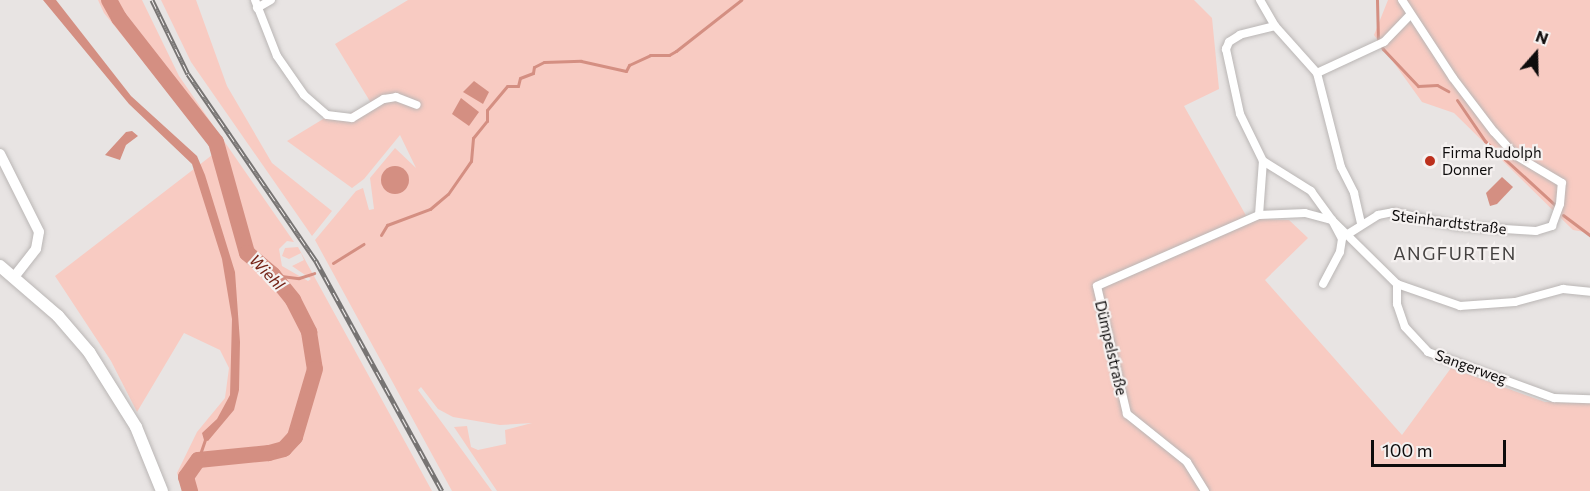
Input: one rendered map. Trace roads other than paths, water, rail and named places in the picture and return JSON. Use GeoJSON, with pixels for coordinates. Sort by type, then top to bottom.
{"type":"FeatureCollection","features":[{"type":"Feature","properties":{"kind":"main road"},"geometry":{"type":"LineString","coordinates":[[0,154],[39,232],[36,249],[15,276]]}},
{"type":"Feature","properties":{"kind":"main road"},"geometry":{"type":"LineString","coordinates":[[0,266],[15,276],[89,352],[136,427],[162,491]]}},
{"type":"Feature","properties":{"kind":"street"},"geometry":{"type":"LineString","coordinates":[[271,0],[256,4],[289,76],[312,104],[327,115],[352,118],[384,99],[396,97],[417,105]]}},
{"type":"Feature","properties":{"kind":"street"},"geometry":{"type":"LineString","coordinates":[[1260,0],[1275,26],[1317,73],[1341,167],[1354,193],[1361,224]]}},
{"type":"Feature","properties":{"kind":"street"},"geometry":{"type":"LineString","coordinates":[[1317,73],[1384,42],[1410,15],[1402,0]]}},
{"type":"Feature","properties":{"kind":"street","name":"Steinhardtstraße"},"geometry":{"type":"LineString","coordinates":[[1348,234],[1361,224],[1393,213],[1457,226],[1536,231],[1552,226],[1562,183],[1515,154],[1460,89],[1410,15]]}},
{"type":"Feature","properties":{"kind":"street"},"geometry":{"type":"LineString","coordinates":[[1259,215],[1263,161],[1240,114],[1226,49],[1240,34],[1275,26]]}},
{"type":"Feature","properties":{"kind":"street"},"geometry":{"type":"LineString","coordinates":[[1263,161],[1311,191],[1332,220],[1342,239],[1340,252],[1323,284]]}},
{"type":"Feature","properties":{"kind":"street","name":"Dümpelstraße"},"geometry":{"type":"LineString","coordinates":[[1205,491],[1178,454],[1127,414],[1097,286],[1259,215],[1305,213],[1332,220]]}},
{"type":"Feature","properties":{"kind":"street"},"geometry":{"type":"LineString","coordinates":[[1332,220],[1397,284],[1460,306],[1515,302],[1563,289],[1590,292]]}},
{"type":"Feature","properties":{"kind":"street","name":"Sangerweg"},"geometry":{"type":"LineString","coordinates":[[1397,284],[1397,304],[1405,327],[1428,352],[1554,398],[1590,399]]}},
{"type":"Feature","properties":{"kind":"waterway","name":"Wiehl"},"geometry":{"type":"LineString","coordinates":[[109,0],[119,18],[216,142],[247,253],[273,275],[293,300],[309,332],[315,369],[295,437],[284,449],[269,453],[198,460],[186,477],[190,491]]}},
{"type":"Feature","properties":{"kind":"waterway"},"geometry":{"type":"LineString","coordinates":[[381,235],[387,225],[430,209],[448,194],[471,161],[473,138],[487,121],[487,110],[507,86],[518,86],[520,78],[533,73],[534,67],[544,62],[581,61],[626,71],[629,65],[650,55],[669,55],[676,51],[741,0]]}},
{"type":"Feature","properties":{"kind":"waterway"},"geometry":{"type":"LineString","coordinates":[[1377,0],[1378,42],[1383,49],[1418,86],[1437,85],[1448,91]]}},
{"type":"Feature","properties":{"kind":"waterway"},"geometry":{"type":"LineString","coordinates":[[1457,100],[1485,141],[1555,205]]}},
{"type":"Feature","properties":{"kind":"waterway"},"geometry":{"type":"LineString","coordinates":[[1563,215],[1590,235]]}},
{"type":"Feature","properties":{"kind":"waterway"},"geometry":{"type":"LineString","coordinates":[[333,263],[364,244]]}},
{"type":"Feature","properties":{"kind":"waterway"},"geometry":{"type":"LineString","coordinates":[[273,275],[299,278],[314,273]]}},
{"type":"Feature","properties":{"kind":"waterway"},"geometry":{"type":"LineString","coordinates":[[198,460],[206,437]]}},
{"type":"Feature","properties":{"kind":"railway"},"geometry":{"type":"LineString","coordinates":[[152,0],[188,74],[316,261],[442,491]]}},
{"type":"Feature","properties":{"kind":"place","name":"Firma Rudolph Donner"},"geometry":{"type":"Point","coordinates":[1430,161]}},
{"type":"Feature","properties":{"kind":"district","name":"ANGFURTEN"},"geometry":{"type":"Point","coordinates":[1455,253]}}]}
